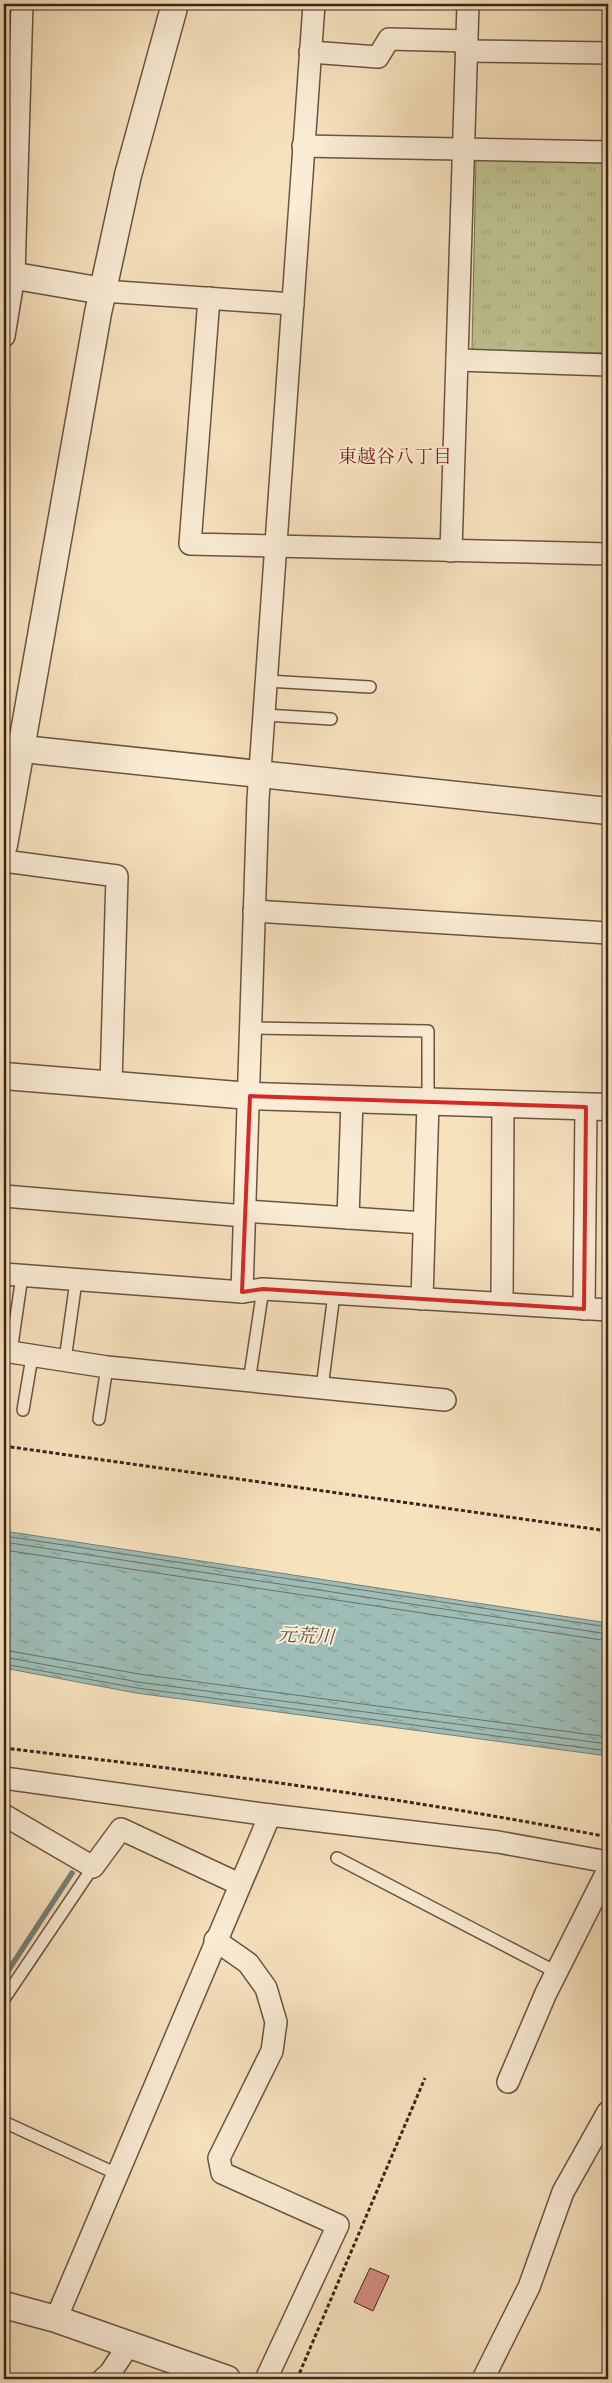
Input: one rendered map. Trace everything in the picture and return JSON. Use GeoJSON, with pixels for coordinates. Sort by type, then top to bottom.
{"type":"FeatureCollection","features":[{"type":"Feature","properties":{"kind":"street"},"geometry":{"type":"LineString","coordinates":[[4,336],[9,274],[22,4]]}},
{"type":"Feature","properties":{"kind":"street"},"geometry":{"type":"LineString","coordinates":[[4,845],[12,748],[103,291],[128,175],[175,4]]}},
{"type":"Feature","properties":{"kind":"street"},"geometry":{"type":"LineString","coordinates":[[253,1290],[245,1214],[260,774],[314,4]]}},
{"type":"Feature","properties":{"kind":"street"},"geometry":{"type":"LineString","coordinates":[[451,551],[468,4]]}},
{"type":"Feature","properties":{"kind":"street"},"geometry":{"type":"LineString","coordinates":[[310,52],[378,56],[389,39],[466,46],[608,53]]}},
{"type":"Feature","properties":{"kind":"street"},"geometry":{"type":"LineString","coordinates":[[303,146],[608,152]]}},
{"type":"Feature","properties":{"kind":"street"},"geometry":{"type":"LineString","coordinates":[[9,274],[103,291],[293,304]]}},
{"type":"Feature","properties":{"kind":"street"},"geometry":{"type":"LineString","coordinates":[[209,298],[190,544],[608,554]]}},
{"type":"Feature","properties":{"kind":"street"},"geometry":{"type":"LineString","coordinates":[[457,360],[608,365]]}},
{"type":"Feature","properties":{"kind":"street"},"geometry":{"type":"LineString","coordinates":[[12,748],[608,811]]}},
{"type":"Feature","properties":{"kind":"street"},"geometry":{"type":"LineString","coordinates":[[4,861],[117,876],[111,1084]]}},
{"type":"Feature","properties":{"kind":"street"},"geometry":{"type":"LineString","coordinates":[[254,912],[608,932]]}},
{"type":"Feature","properties":{"kind":"street"},"geometry":{"type":"LineString","coordinates":[[4,1076],[250,1096],[352,1101],[597,1107],[584,1310]]}},
{"type":"Feature","properties":{"kind":"street"},"geometry":{"type":"LineString","coordinates":[[348,1218],[352,1101]]}},
{"type":"Feature","properties":{"kind":"street"},"geometry":{"type":"LineString","coordinates":[[422,1299],[428,1103]]}},
{"type":"Feature","properties":{"kind":"street"},"geometry":{"type":"LineString","coordinates":[[502,1303],[503,1105]]}},
{"type":"Feature","properties":{"kind":"street"},"geometry":{"type":"LineString","coordinates":[[4,1196],[245,1214],[424,1223]]}},
{"type":"Feature","properties":{"kind":"street"},"geometry":{"type":"LineString","coordinates":[[13,1275],[76,1281],[608,1310]]}},
{"type":"Feature","properties":{"kind":"street"},"geometry":{"type":"LineString","coordinates":[[7,1352],[107,1367],[445,1400]]}},
{"type":"Feature","properties":{"kind":"street"},"geometry":{"type":"LineString","coordinates":[[4,1778],[270,1815],[498,1842],[608,1862]]}},
{"type":"Feature","properties":{"kind":"street"},"geometry":{"type":"LineString","coordinates":[[4,1814],[93,1867],[121,1829],[239,1884]]}},
{"type":"Feature","properties":{"kind":"street"},"geometry":{"type":"LineString","coordinates":[[56,2320],[215,1940],[270,1815]]}},
{"type":"Feature","properties":{"kind":"street"},"geometry":{"type":"LineString","coordinates":[[508,2082],[556,1972],[608,1870]]}},
{"type":"Feature","properties":{"kind":"street"},"geometry":{"type":"LineString","coordinates":[[215,1940],[248,1963],[266,1988],[276,2022],[272,2051],[219,2158],[222,2173],[338,2225],[266,2379]]}},
{"type":"Feature","properties":{"kind":"street"},"geometry":{"type":"LineString","coordinates":[[483,2379],[529,2287],[563,2192],[601,2141],[608,2112]]}},
{"type":"Feature","properties":{"kind":"street"},"geometry":{"type":"LineString","coordinates":[[4,2305],[56,2320],[227,2379]]}},
{"type":"Feature","properties":{"kind":"street"},"geometry":{"type":"LineString","coordinates":[[103,2379],[110,2373],[128,2346]]}},
{"type":"Feature","properties":{"kind":"lane"},"geometry":{"type":"LineString","coordinates":[[267,681],[370,687]]}},
{"type":"Feature","properties":{"kind":"lane"},"geometry":{"type":"LineString","coordinates":[[265,715],[331,719]]}},
{"type":"Feature","properties":{"kind":"lane"},"geometry":{"type":"LineString","coordinates":[[252,1028],[428,1031],[428,1103]]}},
{"type":"Feature","properties":{"kind":"lane"},"geometry":{"type":"LineString","coordinates":[[7,1352],[13,1275]]}},
{"type":"Feature","properties":{"kind":"lane"},"geometry":{"type":"LineString","coordinates":[[65,1360],[76,1281]]}},
{"type":"Feature","properties":{"kind":"lane"},"geometry":{"type":"LineString","coordinates":[[249,1382],[253,1290]]}},
{"type":"Feature","properties":{"kind":"lane"},"geometry":{"type":"LineString","coordinates":[[322,1388],[334,1294]]}},
{"type":"Feature","properties":{"kind":"lane"},"geometry":{"type":"LineString","coordinates":[[23,1410],[32,1357]]}},
{"type":"Feature","properties":{"kind":"lane"},"geometry":{"type":"LineString","coordinates":[[99,1419],[107,1367]]}},
{"type":"Feature","properties":{"kind":"lane"},"geometry":{"type":"LineString","coordinates":[[337,1858],[556,1972]]}},
{"type":"Feature","properties":{"kind":"lane"},"geometry":{"type":"LineString","coordinates":[[4,2000],[93,1867]]}},
{"type":"Feature","properties":{"kind":"lane"},"geometry":{"type":"LineString","coordinates":[[4,2122],[117,2174]]}},
{"type":"Feature","properties":{"kind":"path"},"geometry":{"type":"LineString","coordinates":[[4,1446],[608,1531]]}},
{"type":"Feature","properties":{"kind":"path"},"geometry":{"type":"LineString","coordinates":[[4,1748],[175,1769],[491,1814],[608,1837]]}},
{"type":"Feature","properties":{"kind":"path"},"geometry":{"type":"LineString","coordinates":[[297,2379],[425,2078]]}},
{"type":"Feature","properties":{"kind":"highlighted area"},"geometry":{"type":"Polygon","coordinates":[[[250,1096],[586,1107],[584,1309],[263,1289],[242,1292],[250,1096]]]}},
{"type":"Feature","properties":{"kind":"green space"},"geometry":{"type":"Polygon","coordinates":[[[476,158],[608,161],[608,353],[472,350],[476,158]]]}},
{"type":"Feature","properties":{"kind":"water","name":"元荒川"},"geometry":{"type":"Polygon","coordinates":[[[4,1531],[608,1623],[608,1756],[136,1693],[4,1668],[4,1531]]]}},
{"type":"Feature","properties":{"kind":"building"},"geometry":{"type":"Polygon","coordinates":[[[370,2268],[389,2276],[373,2311],[354,2302],[370,2268]]]}},
{"type":"Feature","properties":{"kind":"waterway"},"geometry":{"type":"LineString","coordinates":[[4,1977],[72,1873]]}},
{"type":"Feature","properties":{"kind":"district","name":"東越谷八丁目"},"geometry":{"type":"Point","coordinates":[395,456]}}]}
